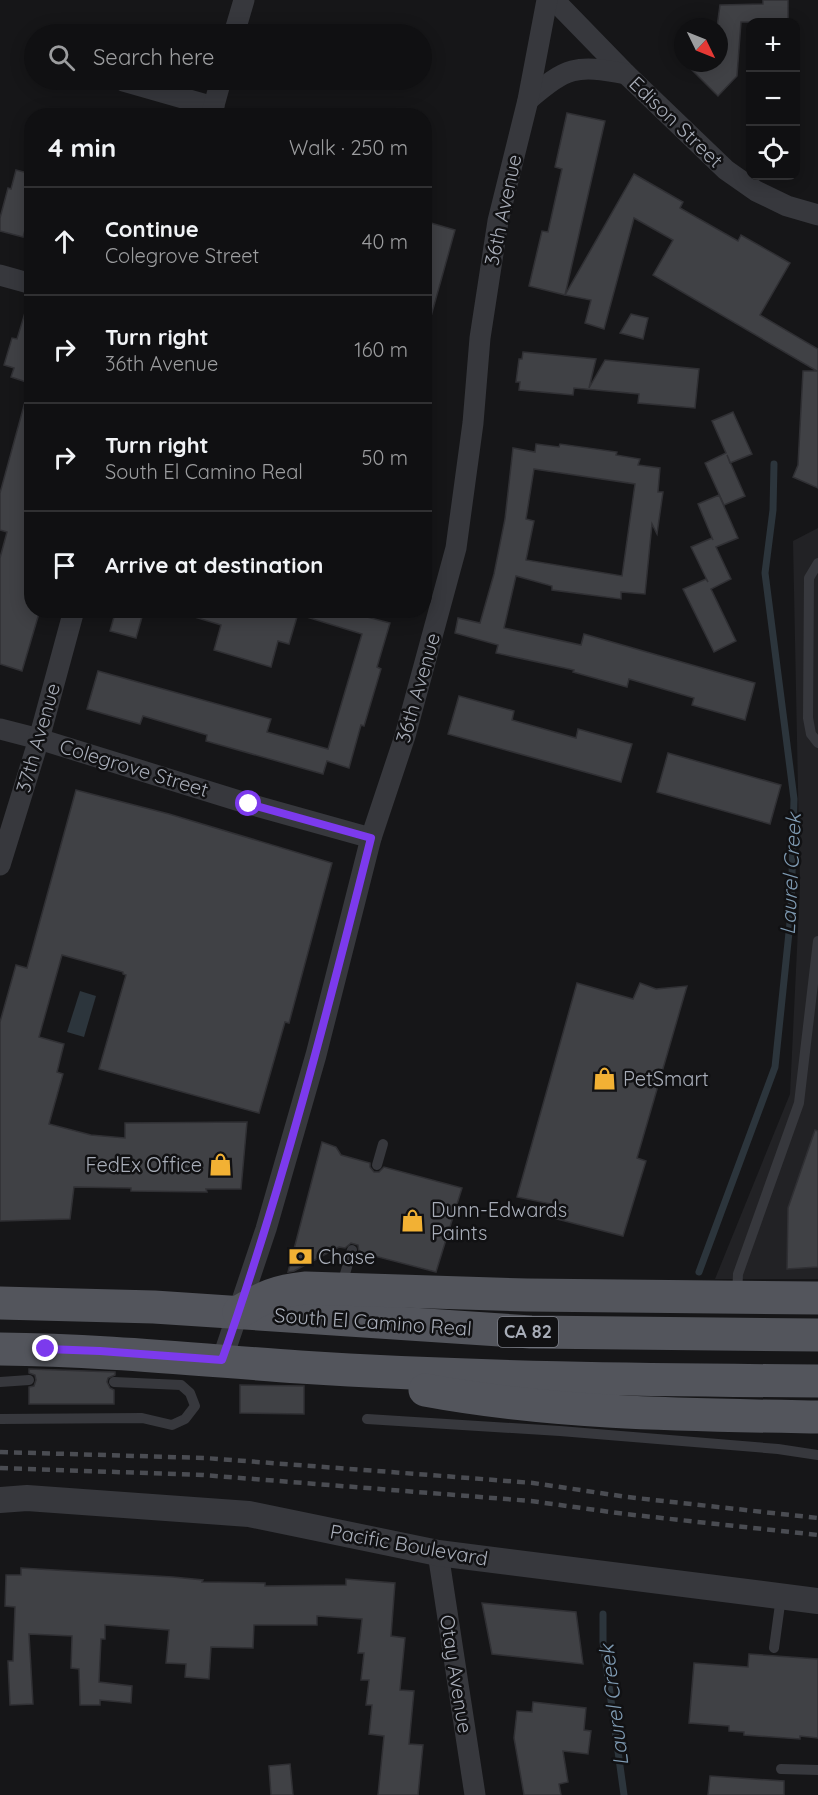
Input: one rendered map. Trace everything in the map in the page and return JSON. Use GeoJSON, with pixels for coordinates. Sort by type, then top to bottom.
{"type":"FeatureCollection","features":[{"type":"Feature","properties":{"kind":"main road"},"geometry":{"type":"LineString","coordinates":[[239,1312],[268,1295],[285,1290],[306,1288],[527,1295],[818,1298]]}},
{"type":"Feature","properties":{"kind":"main road","name":"South El Camino Real"},"geometry":{"type":"LineString","coordinates":[[0,1303],[239,1312],[443,1328],[531,1332],[818,1335]]}},
{"type":"Feature","properties":{"kind":"main road","name":"CA 82"},"geometry":{"type":"LineString","coordinates":[[0,1349],[100,1351],[299,1367],[597,1380],[818,1381]]}},
{"type":"Feature","properties":{"kind":"main road"},"geometry":{"type":"LineString","coordinates":[[299,1367],[474,1399],[527,1405],[624,1411],[818,1417]]}},
{"type":"Feature","properties":{"kind":"street"},"geometry":{"type":"LineString","coordinates":[[237,24],[243,0]]}},
{"type":"Feature","properties":{"kind":"street","name":"36th Avenue"},"geometry":{"type":"LineString","coordinates":[[222,1360],[266,1229],[316,1055],[371,838],[405,736],[456,548],[473,423],[480,338],[498,221],[528,100],[547,0]]}},
{"type":"Feature","properties":{"kind":"street","name":"Edison Street"},"geometry":{"type":"LineString","coordinates":[[554,0],[626,74],[726,170],[756,191],[787,206],[818,215]]}},
{"type":"Feature","properties":{"kind":"street"},"geometry":{"type":"LineString","coordinates":[[528,100],[550,81],[569,71],[592,68],[626,74]]}},
{"type":"Feature","properties":{"kind":"street"},"geometry":{"type":"LineString","coordinates":[[150,90],[204,108]]}},
{"type":"Feature","properties":{"kind":"street"},"geometry":{"type":"LineString","coordinates":[[214,108],[218,90]]}},
{"type":"Feature","properties":{"kind":"street"},"geometry":{"type":"LineString","coordinates":[[0,275],[24,282]]}},
{"type":"Feature","properties":{"kind":"street","name":"37th Avenue"},"geometry":{"type":"LineString","coordinates":[[0,866],[39,739],[72,618]]}},
{"type":"Feature","properties":{"kind":"street","name":"Colegrove Street"},"geometry":{"type":"LineString","coordinates":[[0,729],[371,838]]}},
{"type":"Feature","properties":{"kind":"street","name":"Pacific Boulevard"},"geometry":{"type":"LineString","coordinates":[[0,1500],[27,1498],[249,1514],[438,1553],[818,1601]]}},
{"type":"Feature","properties":{"kind":"street","name":"Otay Avenue"},"geometry":{"type":"LineString","coordinates":[[438,1553],[475,1795]]}},
{"type":"Feature","properties":{"kind":"lane"},"geometry":{"type":"LineString","coordinates":[[818,563],[809,578],[808,706],[811,734],[818,743]]}},
{"type":"Feature","properties":{"kind":"lane"},"geometry":{"type":"LineString","coordinates":[[737,1297],[738,1274],[799,1103],[818,941]]}},
{"type":"Feature","properties":{"kind":"lane"},"geometry":{"type":"LineString","coordinates":[[377,1165],[383,1144]]}},
{"type":"Feature","properties":{"kind":"lane"},"geometry":{"type":"LineString","coordinates":[[341,1290],[352,1250]]}},
{"type":"Feature","properties":{"kind":"lane"},"geometry":{"type":"LineString","coordinates":[[0,1382],[29,1380]]}},
{"type":"Feature","properties":{"kind":"lane"},"geometry":{"type":"LineString","coordinates":[[0,1419],[142,1418],[172,1425],[185,1419],[195,1406],[190,1393],[181,1385],[114,1382]]}},
{"type":"Feature","properties":{"kind":"lane"},"geometry":{"type":"LineString","coordinates":[[367,1419],[571,1432],[777,1449],[818,1455]]}},
{"type":"Feature","properties":{"kind":"lane"},"geometry":{"type":"LineString","coordinates":[[774,1648],[781,1597]]}},
{"type":"Feature","properties":{"kind":"lane"},"geometry":{"type":"LineString","coordinates":[[781,1769],[818,1770]]}},
{"type":"Feature","properties":{"kind":"shaded area"},"geometry":{"type":"Polygon","coordinates":[[[818,528],[818,1279],[715,1279],[790,1094],[800,887],[793,541],[818,528]]]}},
{"type":"Feature","properties":{"kind":"shaded area"},"geometry":{"type":"Polygon","coordinates":[[[80,991],[96,996],[84,1037],[67,1032],[80,991]]]}},
{"type":"Feature","properties":{"kind":"building"},"geometry":{"type":"Polygon","coordinates":[[[763,0],[788,0],[788,18],[746,18],[746,22],[741,22],[737,76],[718,96],[694,72],[728,72],[728,18],[718,18],[720,5],[763,4],[763,0]]]}},
{"type":"Feature","properties":{"kind":"building"},"geometry":{"type":"Polygon","coordinates":[[[567,113],[605,121],[565,295],[529,286],[542,231],[548,232],[562,169],[555,167],[567,113]]]}},
{"type":"Feature","properties":{"kind":"building"},"geometry":{"type":"Polygon","coordinates":[[[16,170],[24,172],[23,237],[0,231],[0,218],[8,188],[11,189],[16,170]]]}},
{"type":"Feature","properties":{"kind":"building"},"geometry":{"type":"Polygon","coordinates":[[[634,174],[683,202],[680,208],[738,241],[741,235],[790,263],[760,315],[818,349],[818,488],[793,477],[798,465],[803,371],[817,371],[653,275],[673,240],[634,218],[604,329],[585,323],[591,300],[565,295],[634,174]]]}},
{"type":"Feature","properties":{"kind":"building"},"geometry":{"type":"Polygon","coordinates":[[[432,223],[455,230],[432,313],[432,223]]]}},
{"type":"Feature","properties":{"kind":"building"},"geometry":{"type":"Polygon","coordinates":[[[631,314],[648,318],[643,339],[620,333],[631,314]]]}},
{"type":"Feature","properties":{"kind":"building"},"geometry":{"type":"Polygon","coordinates":[[[24,316],[24,381],[11,377],[14,368],[4,365],[12,338],[17,339],[24,316]]]}},
{"type":"Feature","properties":{"kind":"building"},"geometry":{"type":"Polygon","coordinates":[[[523,352],[596,359],[589,388],[605,360],[699,369],[695,408],[638,403],[639,394],[574,388],[573,395],[519,390],[520,382],[516,382],[519,359],[522,359],[523,352]]]}},
{"type":"Feature","properties":{"kind":"building"},"geometry":{"type":"Polygon","coordinates":[[[24,405],[24,618],[38,618],[22,671],[0,664],[0,558],[7,532],[0,530],[0,493],[24,405]]]}},
{"type":"Feature","properties":{"kind":"building"},"geometry":{"type":"Polygon","coordinates":[[[733,412],[752,454],[730,463],[745,496],[724,505],[705,463],[726,453],[712,421],[733,412]]]}},
{"type":"Feature","properties":{"kind":"building"},"geometry":{"type":"Polygon","coordinates":[[[536,444],[559,447],[560,444],[617,452],[616,455],[640,459],[638,465],[660,468],[658,492],[663,492],[657,534],[652,524],[645,594],[621,592],[621,599],[552,590],[552,586],[516,576],[504,628],[581,645],[584,634],[755,683],[745,720],[692,705],[694,698],[629,679],[627,687],[573,672],[574,670],[496,653],[498,645],[455,633],[458,618],[480,623],[494,574],[505,519],[513,448],[535,452],[536,444]],[[534,469],[526,519],[534,521],[526,560],[622,576],[635,484],[534,469]]]}},
{"type":"Feature","properties":{"kind":"building"},"geometry":{"type":"Polygon","coordinates":[[[719,495],[738,538],[716,547],[731,579],[711,589],[736,641],[714,652],[683,589],[706,579],[708,582],[691,547],[712,538],[713,540],[698,504],[719,495]]]}},
{"type":"Feature","properties":{"kind":"building"},"geometry":{"type":"Polygon","coordinates":[[[114,618],[142,618],[136,638],[110,631],[114,618]]]}},
{"type":"Feature","properties":{"kind":"building"},"geometry":{"type":"Polygon","coordinates":[[[198,618],[297,618],[289,644],[278,641],[271,667],[214,650],[221,625],[198,618]]]}},
{"type":"Feature","properties":{"kind":"building"},"geometry":{"type":"Polygon","coordinates":[[[310,618],[371,618],[390,623],[377,667],[381,669],[364,726],[361,725],[349,768],[327,761],[323,774],[206,741],[207,735],[143,716],[140,724],[87,709],[98,671],[271,719],[267,732],[328,749],[362,634],[310,618]]]}},
{"type":"Feature","properties":{"kind":"building"},"geometry":{"type":"Polygon","coordinates":[[[459,696],[514,711],[512,720],[576,738],[578,729],[632,744],[621,782],[448,734],[459,696]]]}},
{"type":"Feature","properties":{"kind":"building"},"geometry":{"type":"Polygon","coordinates":[[[668,753],[781,785],[770,824],[657,792],[668,753]]]}},
{"type":"Feature","properties":{"kind":"building"},"geometry":{"type":"Polygon","coordinates":[[[76,790],[169,814],[332,863],[289,1023],[285,1022],[259,1113],[99,1069],[126,975],[123,972],[62,955],[39,1037],[64,1044],[57,1072],[63,1074],[49,1124],[91,1135],[125,1138],[125,1123],[247,1122],[241,1189],[206,1189],[207,1192],[131,1191],[131,1188],[74,1187],[70,1219],[0,1221],[0,1022],[16,965],[27,968],[76,790]]]}},
{"type":"Feature","properties":{"kind":"building","name":"PetSmart"},"geometry":{"type":"Polygon","coordinates":[[[577,983],[633,999],[640,983],[656,989],[687,986],[637,1158],[646,1161],[623,1236],[549,1217],[551,1204],[517,1197],[577,983]]]}},
{"type":"Feature","properties":{"kind":"building"},"geometry":{"type":"Polygon","coordinates":[[[815,1130],[818,1131],[818,1267],[787,1269],[788,1208],[815,1130]]]}},
{"type":"Feature","properties":{"kind":"building"},"geometry":{"type":"Polygon","coordinates":[[[322,1142],[336,1147],[341,1155],[370,1163],[374,1172],[379,1172],[384,1167],[462,1188],[436,1272],[359,1252],[358,1245],[351,1243],[345,1248],[339,1247],[288,1272],[322,1142]]]}},
{"type":"Feature","properties":{"kind":"building"},"geometry":{"type":"Polygon","coordinates":[[[29,1369],[115,1372],[115,1375],[108,1378],[107,1382],[114,1390],[114,1404],[29,1404],[29,1387],[34,1386],[36,1380],[35,1375],[29,1373],[29,1369]]]}},
{"type":"Feature","properties":{"kind":"building"},"geometry":{"type":"Polygon","coordinates":[[[240,1385],[304,1386],[304,1414],[240,1413],[240,1385]]]}},
{"type":"Feature","properties":{"kind":"building"},"geometry":{"type":"Polygon","coordinates":[[[21,1568],[173,1577],[203,1580],[202,1582],[265,1583],[265,1586],[346,1585],[346,1579],[395,1583],[391,1636],[405,1638],[400,1690],[414,1691],[409,1744],[423,1745],[418,1795],[378,1795],[384,1736],[369,1734],[372,1705],[366,1705],[369,1680],[361,1680],[364,1653],[358,1653],[362,1619],[317,1616],[317,1625],[254,1625],[253,1648],[211,1647],[209,1679],[185,1677],[186,1664],[166,1663],[169,1630],[105,1625],[105,1639],[101,1639],[99,1682],[132,1686],[131,1703],[100,1700],[100,1705],[80,1705],[79,1669],[71,1668],[72,1636],[29,1634],[33,1704],[10,1705],[8,1661],[13,1661],[15,1607],[5,1606],[6,1575],[21,1575],[21,1568]]]}},
{"type":"Feature","properties":{"kind":"building"},"geometry":{"type":"Polygon","coordinates":[[[482,1603],[576,1612],[583,1664],[492,1654],[482,1603]]]}},
{"type":"Feature","properties":{"kind":"building"},"geometry":{"type":"Polygon","coordinates":[[[749,1654],[818,1659],[818,1738],[744,1735],[744,1732],[729,1731],[729,1726],[689,1723],[694,1663],[748,1667],[749,1654]]]}},
{"type":"Feature","properties":{"kind":"building"},"geometry":{"type":"Polygon","coordinates":[[[533,1702],[586,1708],[584,1730],[591,1731],[588,1754],[563,1751],[568,1782],[559,1784],[561,1795],[524,1795],[514,1738],[517,1711],[532,1712],[533,1702]]]}},
{"type":"Feature","properties":{"kind":"building"},"geometry":{"type":"Polygon","coordinates":[[[290,1764],[293,1795],[271,1795],[269,1766],[290,1764]]]}},
{"type":"Feature","properties":{"kind":"building"},"geometry":{"type":"Polygon","coordinates":[[[710,1776],[784,1781],[784,1795],[708,1795],[710,1776]]]}},
{"type":"Feature","properties":{"kind":"waterway","name":"Laurel Creek"},"geometry":{"type":"LineString","coordinates":[[699,1272],[775,1067],[791,913],[794,799],[765,573],[773,510],[774,464]]}},
{"type":"Feature","properties":{"kind":"waterway","name":"Laurel Creek"},"geometry":{"type":"LineString","coordinates":[[603,1614],[603,1642],[624,1795]]}},
{"type":"Feature","properties":{"kind":"railway"},"geometry":{"type":"LineString","coordinates":[[0,1452],[205,1458],[533,1483],[627,1497],[818,1518]]}},
{"type":"Feature","properties":{"kind":"railway"},"geometry":{"type":"LineString","coordinates":[[0,1468],[203,1475],[531,1501],[625,1514],[818,1535]]}},
{"type":"Feature","properties":{"kind":"place","name":"PetSmart"},"geometry":{"type":"Point","coordinates":[605,1079]}},
{"type":"Feature","properties":{"kind":"place","name":"FedEx Office"},"geometry":{"type":"Point","coordinates":[220,1165]}},
{"type":"Feature","properties":{"kind":"place","name":"Dunn-Edwards Paints"},"geometry":{"type":"Point","coordinates":[413,1221]}},
{"type":"Feature","properties":{"kind":"place","name":"Chase"},"geometry":{"type":"Point","coordinates":[300,1257]}},
{"type":"Feature","properties":{"kind":"route"},"geometry":{"type":"LineString","coordinates":[[46,1349],[222,1360],[252,1275],[316,1055],[371,838],[249,804]]}}]}
